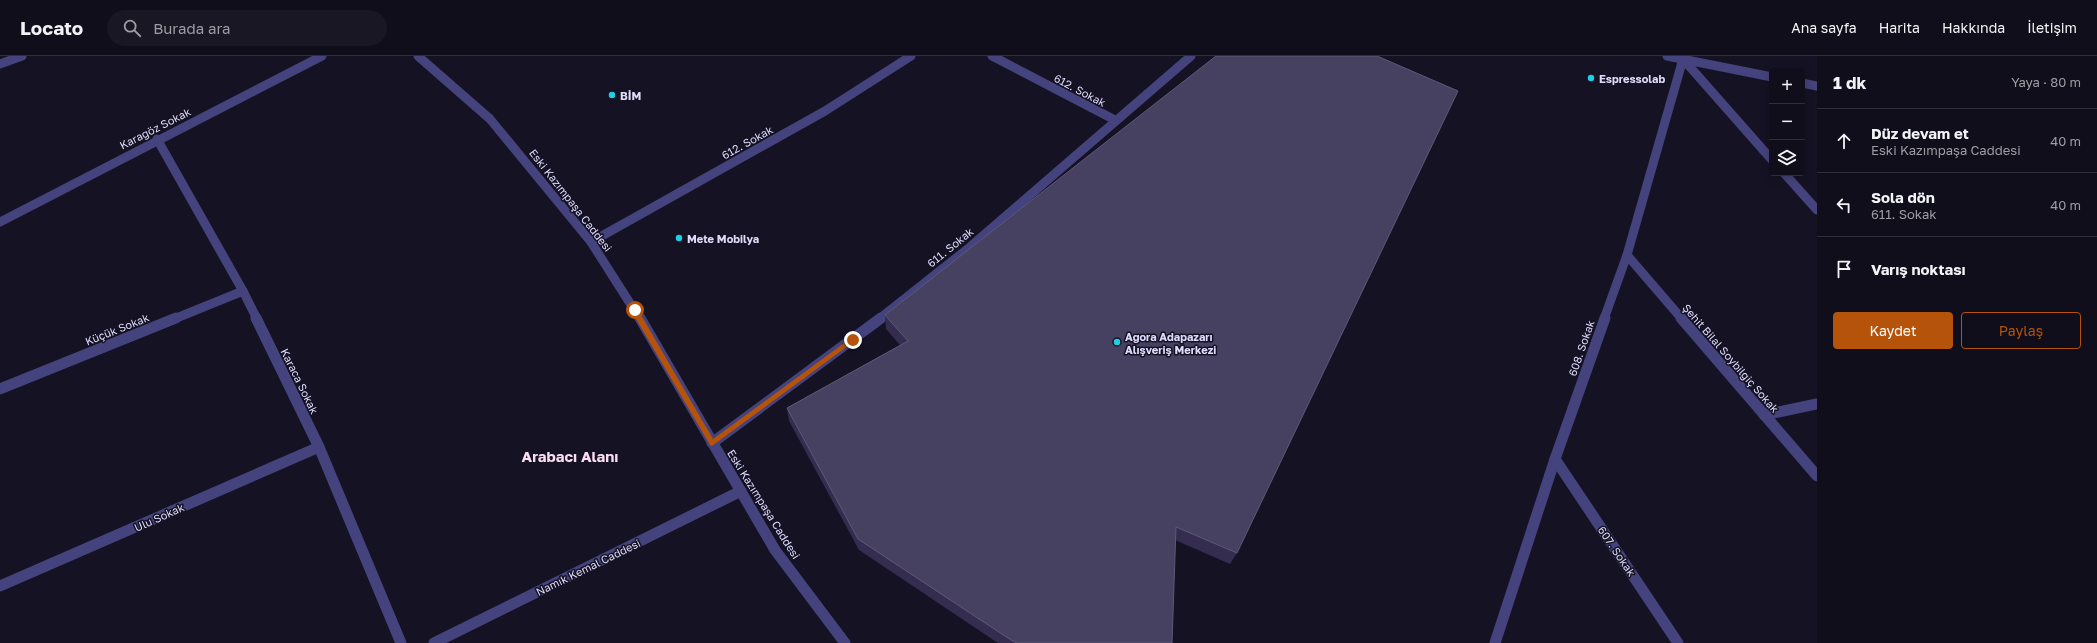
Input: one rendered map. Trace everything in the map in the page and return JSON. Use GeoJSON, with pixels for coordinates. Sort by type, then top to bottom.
{"type":"FeatureCollection","features":[{"type":"Feature","properties":{"kind":"street"},"geometry":{"type":"LineString","coordinates":[[0,64],[22,56]]}},
{"type":"Feature","properties":{"kind":"street","name":"Karagöz Sokak"},"geometry":{"type":"LineString","coordinates":[[0,222],[322,56]]}},
{"type":"Feature","properties":{"kind":"street","name":"Eski Kazımpaşa Caddesi"},"geometry":{"type":"LineString","coordinates":[[418,56],[490,119],[591,242],[635,310],[775,550],[845,643]]}},
{"type":"Feature","properties":{"kind":"street","name":"612. Sokak"},"geometry":{"type":"LineString","coordinates":[[591,242],[825,111],[911,56]]}},
{"type":"Feature","properties":{"kind":"street","name":"612. Sokak"},"geometry":{"type":"LineString","coordinates":[[992,56],[1115,120]]}},
{"type":"Feature","properties":{"kind":"street","name":"611. Sokak"},"geometry":{"type":"LineString","coordinates":[[712,443],[853,340],[970,247],[1115,120],[1191,56]]}},
{"type":"Feature","properties":{"kind":"street"},"geometry":{"type":"LineString","coordinates":[[1667,56],[1769,76]]}},
{"type":"Feature","properties":{"kind":"street"},"geometry":{"type":"LineString","coordinates":[[1683,60],[1769,157]]}},
{"type":"Feature","properties":{"kind":"street","name":"608. Sokak"},"geometry":{"type":"LineString","coordinates":[[1495,643],[1555,459],[1627,255],[1683,60]]}},
{"type":"Feature","properties":{"kind":"street"},"geometry":{"type":"LineString","coordinates":[[1805,84],[1817,86]]}},
{"type":"Feature","properties":{"kind":"street","name":"Karaca Sokak"},"geometry":{"type":"LineString","coordinates":[[157,140],[243,291],[319,447],[401,643]]}},
{"type":"Feature","properties":{"kind":"street"},"geometry":{"type":"LineString","coordinates":[[1787,176],[1817,210]]}},
{"type":"Feature","properties":{"kind":"street","name":"Şehit Bilal Soybilgiç Sokak"},"geometry":{"type":"LineString","coordinates":[[1627,255],[1817,476]]}},
{"type":"Feature","properties":{"kind":"street","name":"Küçük Sokak"},"geometry":{"type":"LineString","coordinates":[[0,389],[243,291]]}},
{"type":"Feature","properties":{"kind":"street"},"geometry":{"type":"LineString","coordinates":[[1764,415],[1817,404]]}},
{"type":"Feature","properties":{"kind":"street","name":"Ulu Sokak"},"geometry":{"type":"LineString","coordinates":[[0,586],[319,447]]}},
{"type":"Feature","properties":{"kind":"street","name":"607. Sokak"},"geometry":{"type":"LineString","coordinates":[[1555,459],[1678,643]]}},
{"type":"Feature","properties":{"kind":"street","name":"Namık Kemal Caddesi"},"geometry":{"type":"LineString","coordinates":[[434,643],[741,491]]}},
{"type":"Feature","properties":{"kind":"building","name":"Agora Adapazarı Alışveriş Merkezi"},"geometry":{"type":"Polygon","coordinates":[[[1216,56],[1377,56],[1458,91],[1237,553],[1176,527],[1172,643],[1017,643],[858,539],[787,408],[908,341],[885,315],[1216,56]]]}},
{"type":"Feature","properties":{"kind":"place","name":"Espressolab"},"geometry":{"type":"Point","coordinates":[1591,78]}},
{"type":"Feature","properties":{"kind":"place","name":"BİM"},"geometry":{"type":"Point","coordinates":[612,95]}},
{"type":"Feature","properties":{"kind":"place","name":"Mete Mobilya"},"geometry":{"type":"Point","coordinates":[679,238]}},
{"type":"Feature","properties":{"kind":"place","name":"Agora Adapazarı Alışveriş Merkezi"},"geometry":{"type":"Point","coordinates":[1117,342]}},
{"type":"Feature","properties":{"kind":"district","name":"Arabacı Alanı"},"geometry":{"type":"Point","coordinates":[570,456]}},
{"type":"Feature","properties":{"kind":"route"},"geometry":{"type":"LineString","coordinates":[[635,310],[712,443],[853,340]]}}]}
